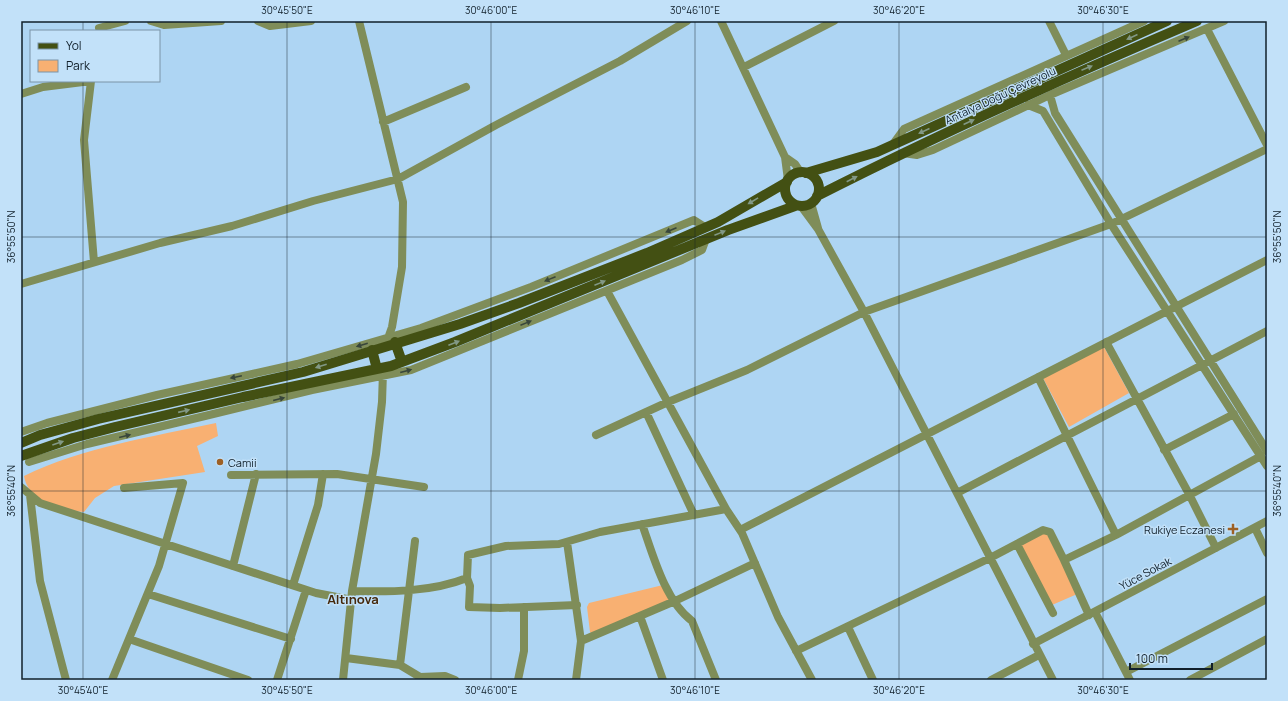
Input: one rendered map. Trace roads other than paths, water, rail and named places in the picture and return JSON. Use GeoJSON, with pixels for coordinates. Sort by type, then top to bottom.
{"type":"FeatureCollection","features":[{"type":"Feature","properties":{"kind":"main road","name":"Antalya Doğu Çevreyolu"},"geometry":{"type":"LineString","coordinates":[[804,173],[876,152],[1167,21]]}},
{"type":"Feature","properties":{"kind":"main road","name":"Antalya Doğu Çevreyolu"},"geometry":{"type":"LineString","coordinates":[[814,200],[903,153],[1056,82],[1197,21]]}},
{"type":"Feature","properties":{"kind":"main road"},"geometry":{"type":"LineString","coordinates":[[21,443],[40,435],[65,428],[303,372],[372,350],[390,342],[460,324],[519,303],[647,252],[705,227],[787,181],[794,175],[804,173],[817,182],[818,192],[814,200],[706,239],[381,371],[243,397],[73,438],[25,459]]}},
{"type":"Feature","properties":{"kind":"main road"},"geometry":{"type":"LineString","coordinates":[[787,181],[786,193],[788,198],[798,206]]}},
{"type":"Feature","properties":{"kind":"main road"},"geometry":{"type":"LineString","coordinates":[[390,342],[402,362]]}},
{"type":"Feature","properties":{"kind":"main road"},"geometry":{"type":"LineString","coordinates":[[372,350],[381,371]]}},
{"type":"Feature","properties":{"kind":"street"},"geometry":{"type":"LineString","coordinates":[[99,27],[126,21]]}},
{"type":"Feature","properties":{"kind":"street"},"geometry":{"type":"LineString","coordinates":[[151,21],[164,25],[221,21]]}},
{"type":"Feature","properties":{"kind":"street"},"geometry":{"type":"LineString","coordinates":[[258,21],[270,26],[311,21]]}},
{"type":"Feature","properties":{"kind":"street"},"geometry":{"type":"LineString","coordinates":[[21,432],[75,415],[390,342],[402,267],[403,202],[360,21]]}},
{"type":"Feature","properties":{"kind":"street"},"geometry":{"type":"LineString","coordinates":[[21,284],[160,243],[232,226],[313,201],[398,179],[496,124],[620,61],[686,21]]}},
{"type":"Feature","properties":{"kind":"street"},"geometry":{"type":"LineString","coordinates":[[721,21],[744,67],[785,157],[787,181]]}},
{"type":"Feature","properties":{"kind":"street"},"geometry":{"type":"LineString","coordinates":[[744,67],[834,21]]}},
{"type":"Feature","properties":{"kind":"street"},"geometry":{"type":"LineString","coordinates":[[1049,21],[1066,55]]}},
{"type":"Feature","properties":{"kind":"street"},"geometry":{"type":"LineString","coordinates":[[893,144],[904,129],[1144,21]]}},
{"type":"Feature","properties":{"kind":"street"},"geometry":{"type":"LineString","coordinates":[[903,153],[917,154],[933,150],[1050,95],[1224,21]]}},
{"type":"Feature","properties":{"kind":"street"},"geometry":{"type":"LineString","coordinates":[[1207,29],[1267,145]]}},
{"type":"Feature","properties":{"kind":"street"},"geometry":{"type":"LineString","coordinates":[[21,94],[43,87],[83,82]]}},
{"type":"Feature","properties":{"kind":"street"},"geometry":{"type":"LineString","coordinates":[[91,82],[84,140],[94,262]]}},
{"type":"Feature","properties":{"kind":"street"},"geometry":{"type":"LineString","coordinates":[[383,122],[466,87]]}},
{"type":"Feature","properties":{"kind":"street"},"geometry":{"type":"LineString","coordinates":[[1050,95],[1055,113],[1210,360],[1264,453],[1267,466]]}},
{"type":"Feature","properties":{"kind":"street"},"geometry":{"type":"LineString","coordinates":[[1028,105],[1044,111],[1111,224],[1166,311],[1234,414],[1264,453]]}},
{"type":"Feature","properties":{"kind":"street"},"geometry":{"type":"LineString","coordinates":[[596,435],[668,402],[747,370],[864,312],[1111,224],[1267,149]]}},
{"type":"Feature","properties":{"kind":"street"},"geometry":{"type":"LineString","coordinates":[[785,157],[804,173]]}},
{"type":"Feature","properties":{"kind":"street"},"geometry":{"type":"LineString","coordinates":[[814,200],[818,229]]}},
{"type":"Feature","properties":{"kind":"street"},"geometry":{"type":"LineString","coordinates":[[798,206],[818,229],[864,312],[928,434],[1033,644],[1053,680]]}},
{"type":"Feature","properties":{"kind":"street"},"geometry":{"type":"LineString","coordinates":[[25,459],[312,390],[381,371],[411,370],[607,291],[702,250],[706,239]]}},
{"type":"Feature","properties":{"kind":"street"},"geometry":{"type":"LineString","coordinates":[[740,530],[1267,260]]}},
{"type":"Feature","properties":{"kind":"street"},"geometry":{"type":"LineString","coordinates":[[607,291],[726,509],[740,530],[778,617],[812,680]]}},
{"type":"Feature","properties":{"kind":"street"},"geometry":{"type":"LineString","coordinates":[[957,493],[1210,360],[1267,332]]}},
{"type":"Feature","properties":{"kind":"street"},"geometry":{"type":"LineString","coordinates":[[1106,342],[1189,494],[1216,548]]}},
{"type":"Feature","properties":{"kind":"street"},"geometry":{"type":"LineString","coordinates":[[343,680],[352,591],[372,479],[382,402],[381,371]]}},
{"type":"Feature","properties":{"kind":"street"},"geometry":{"type":"LineString","coordinates":[[1038,377],[1116,535]]}},
{"type":"Feature","properties":{"kind":"street"},"geometry":{"type":"LineString","coordinates":[[646,412],[694,515]]}},
{"type":"Feature","properties":{"kind":"street"},"geometry":{"type":"LineString","coordinates":[[1164,450],[1234,414]]}},
{"type":"Feature","properties":{"kind":"street"},"geometry":{"type":"LineString","coordinates":[[65,428],[75,415]]}},
{"type":"Feature","properties":{"kind":"street"},"geometry":{"type":"LineString","coordinates":[[73,438],[87,444]]}},
{"type":"Feature","properties":{"kind":"street"},"geometry":{"type":"LineString","coordinates":[[1064,560],[1116,535],[1264,453]]}},
{"type":"Feature","properties":{"kind":"street"},"geometry":{"type":"LineString","coordinates":[[233,566],[256,474]]}},
{"type":"Feature","properties":{"kind":"street"},"geometry":{"type":"LineString","coordinates":[[293,585],[318,505],[323,474]]}},
{"type":"Feature","properties":{"kind":"street"},"geometry":{"type":"LineString","coordinates":[[231,475],[323,474],[372,479],[424,487]]}},
{"type":"Feature","properties":{"kind":"street"},"geometry":{"type":"LineString","coordinates":[[21,479],[22,488],[40,503],[306,590],[352,600]]}},
{"type":"Feature","properties":{"kind":"street"},"geometry":{"type":"LineString","coordinates":[[112,680],[148,594],[166,544],[183,483],[124,488]]}},
{"type":"Feature","properties":{"kind":"street"},"geometry":{"type":"LineString","coordinates":[[30,495],[40,581],[66,680]]}},
{"type":"Feature","properties":{"kind":"street"},"geometry":{"type":"LineString","coordinates":[[577,605],[469,607],[470,586],[467,578],[468,555],[506,546],[559,544],[600,532],[726,509]]}},
{"type":"Feature","properties":{"kind":"street","name":"Yüce Sokak"},"geometry":{"type":"LineString","coordinates":[[1033,644],[1267,521]]}},
{"type":"Feature","properties":{"kind":"street"},"geometry":{"type":"LineString","coordinates":[[642,524],[664,582],[684,615],[692,620],[715,680]]}},
{"type":"Feature","properties":{"kind":"street"},"geometry":{"type":"LineString","coordinates":[[1255,528],[1267,553]]}},
{"type":"Feature","properties":{"kind":"street"},"geometry":{"type":"LineString","coordinates":[[796,651],[1046,530],[1050,532],[1092,613],[1128,676],[1267,599]]}},
{"type":"Feature","properties":{"kind":"street"},"geometry":{"type":"LineString","coordinates":[[400,665],[415,541]]}},
{"type":"Feature","properties":{"kind":"street"},"geometry":{"type":"LineString","coordinates":[[567,542],[581,641],[576,680]]}},
{"type":"Feature","properties":{"kind":"street"},"geometry":{"type":"LineString","coordinates":[[1017,544],[1053,613]]}},
{"type":"Feature","properties":{"kind":"street"},"geometry":{"type":"LineString","coordinates":[[581,641],[675,601],[755,563]]}},
{"type":"Feature","properties":{"kind":"street"},"geometry":{"type":"LineString","coordinates":[[352,591],[408,590],[456,582],[467,578]]}},
{"type":"Feature","properties":{"kind":"street"},"geometry":{"type":"LineString","coordinates":[[277,680],[306,590]]}},
{"type":"Feature","properties":{"kind":"street"},"geometry":{"type":"LineString","coordinates":[[148,594],[291,639]]}},
{"type":"Feature","properties":{"kind":"street"},"geometry":{"type":"LineString","coordinates":[[518,680],[524,651],[524,607]]}},
{"type":"Feature","properties":{"kind":"street"},"geometry":{"type":"LineString","coordinates":[[640,616],[663,680]]}},
{"type":"Feature","properties":{"kind":"street"},"geometry":{"type":"LineString","coordinates":[[848,626],[873,680]]}},
{"type":"Feature","properties":{"kind":"street"},"geometry":{"type":"LineString","coordinates":[[129,639],[248,680]]}},
{"type":"Feature","properties":{"kind":"street"},"geometry":{"type":"LineString","coordinates":[[1194,679],[1267,639]]}},
{"type":"Feature","properties":{"kind":"street"},"geometry":{"type":"LineString","coordinates":[[991,680],[1039,655]]}},
{"type":"Feature","properties":{"kind":"street"},"geometry":{"type":"LineString","coordinates":[[346,658],[400,665],[420,677],[455,680]]}},
{"type":"Feature","properties":{"kind":"place","name":"Camii"},"geometry":{"type":"Point","coordinates":[220,462]}},
{"type":"Feature","properties":{"kind":"place","name":"Rukiye Eczanesi"},"geometry":{"type":"Point","coordinates":[1233,529]}},
{"type":"Feature","properties":{"kind":"district","name":"Altınova"},"geometry":{"type":"Point","coordinates":[353,599]}}]}
